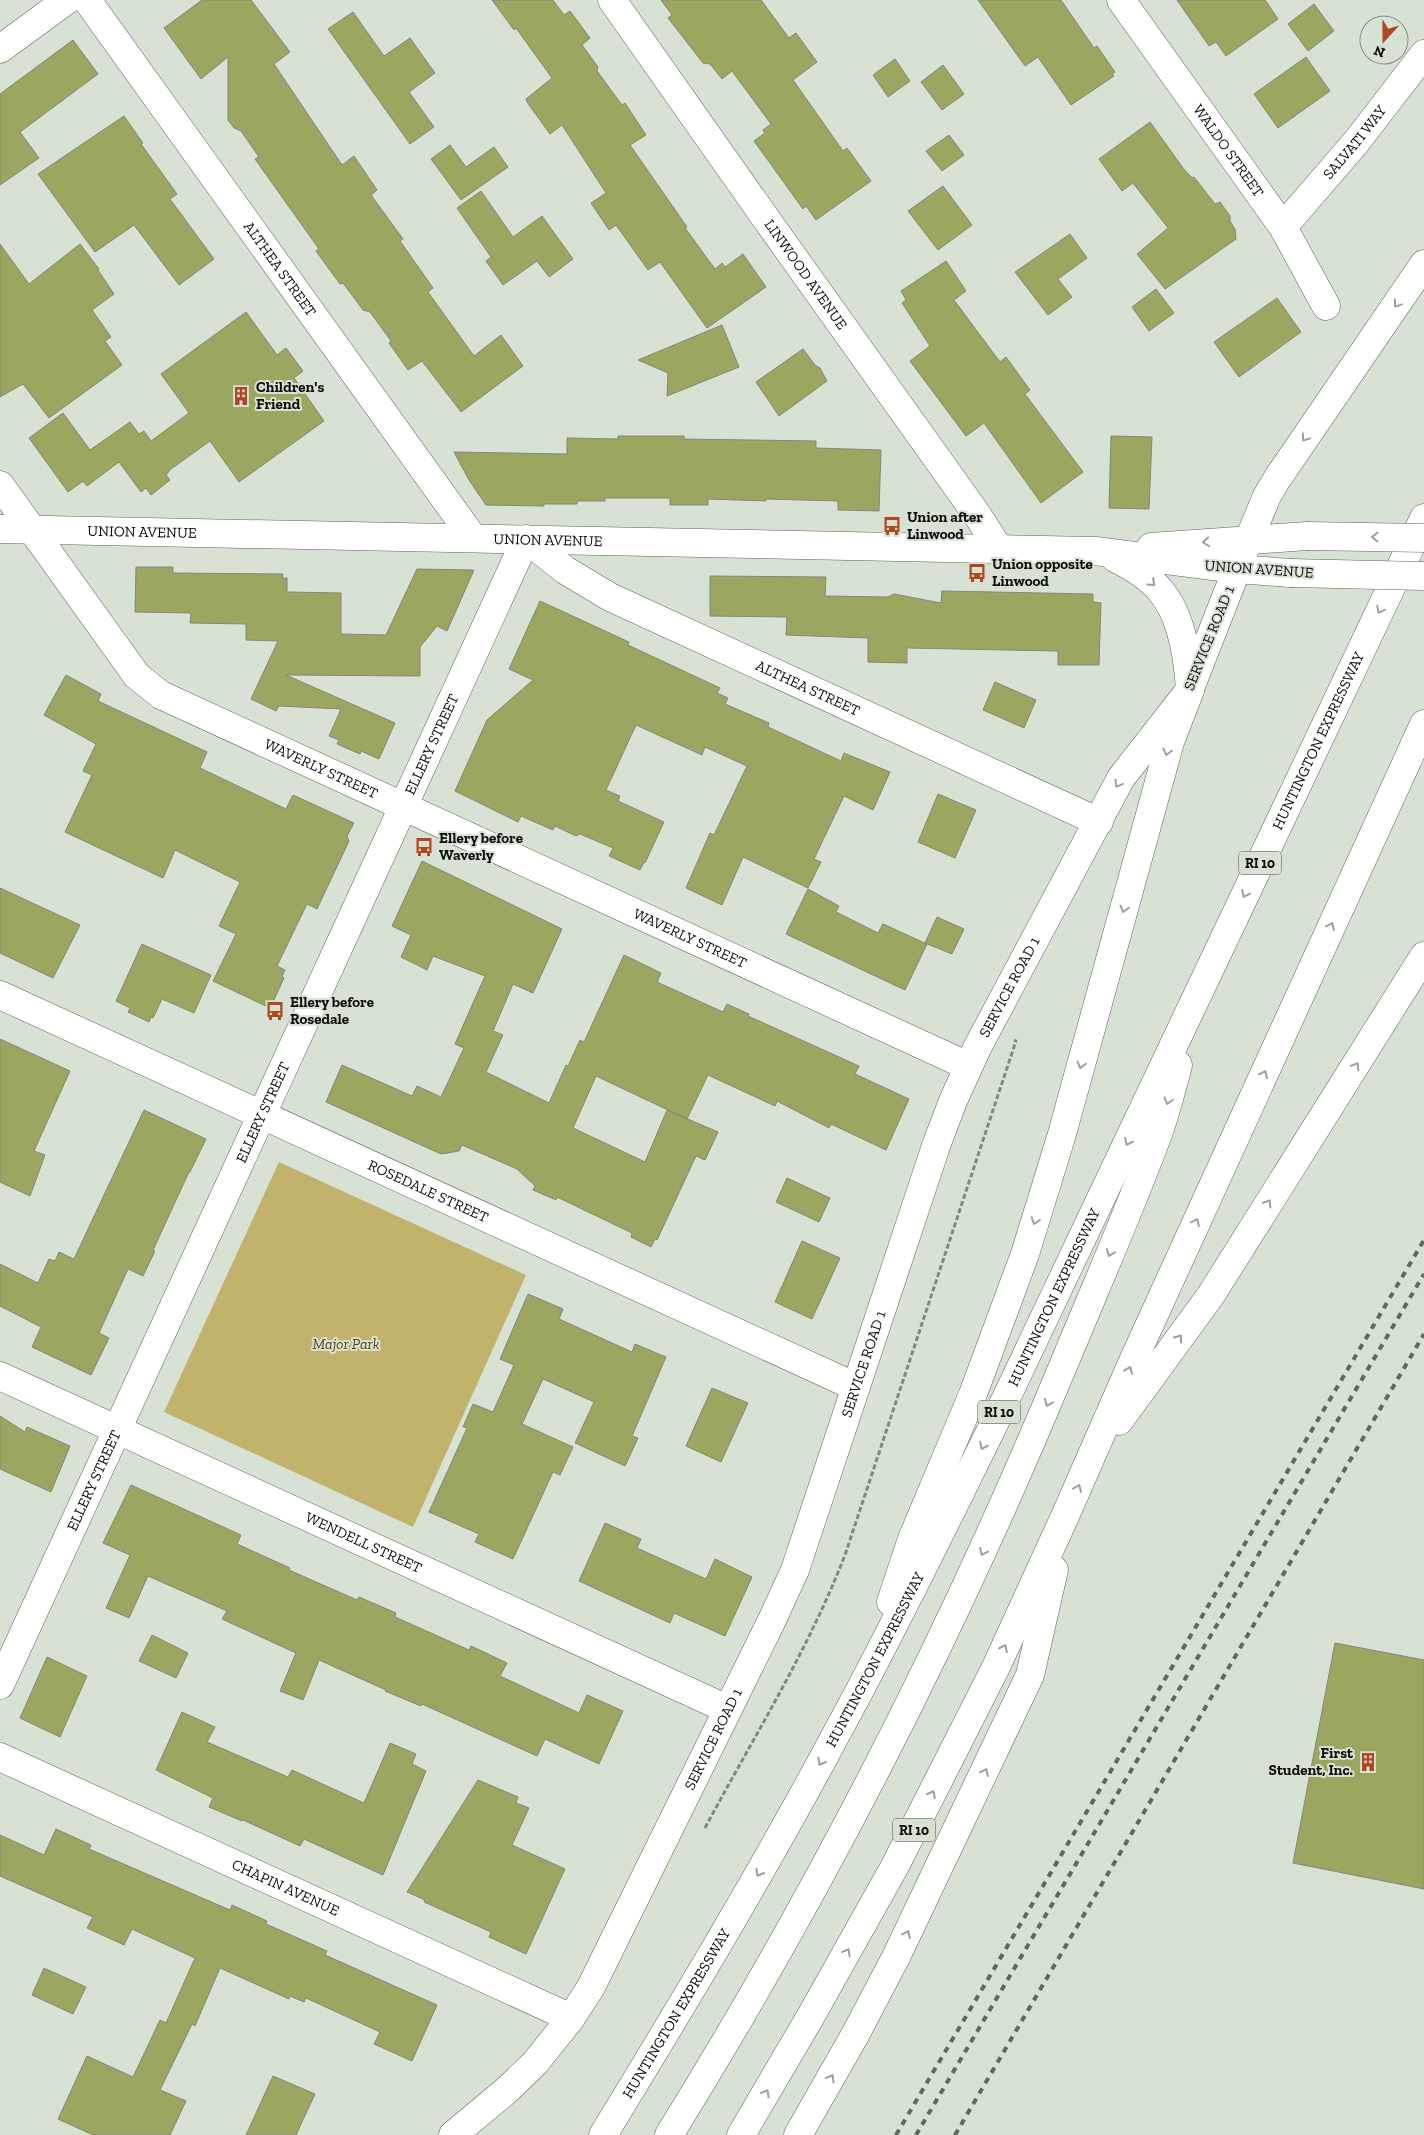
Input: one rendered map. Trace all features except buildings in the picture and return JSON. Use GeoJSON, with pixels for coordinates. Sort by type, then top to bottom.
{"type":"FeatureCollection","features":[{"type":"Feature","properties":{"kind":"main road"},"geometry":{"type":"LineString","coordinates":[[0,49],[67,0]]}},
{"type":"Feature","properties":{"kind":"main road","name":"ALTHEA STREET"},"geometry":{"type":"LineString","coordinates":[[87,0],[473,538]]}},
{"type":"Feature","properties":{"kind":"main road","name":"LINWOOD AVENUE"},"geometry":{"type":"LineString","coordinates":[[612,0],[978,516],[999,549]]}},
{"type":"Feature","properties":{"kind":"main road","name":"WALDO STREET"},"geometry":{"type":"LineString","coordinates":[[1121,0],[1283,227],[1326,306]]}},
{"type":"Feature","properties":{"kind":"main road","name":"SALVATI WAY"},"geometry":{"type":"LineString","coordinates":[[1283,227],[1357,141],[1424,54]]}},
{"type":"Feature","properties":{"kind":"main road","name":"SERVICE ROAD 1"},"geometry":{"type":"LineString","coordinates":[[453,2135],[521,2077],[571,2018],[601,1969],[795,1570],[937,1143],[968,1066],[1130,764],[1190,690],[1267,496],[1424,264]]}},
{"type":"Feature","properties":{"kind":"main road","name":"WAVERLY STREET"},"geometry":{"type":"LineString","coordinates":[[0,485],[138,676],[152,690],[968,1066]]}},
{"type":"Feature","properties":{"kind":"main road","name":"HUNTINGTON EXPRESSWAY"},"geometry":{"type":"LineString","coordinates":[[603,2135],[760,1870],[866,1678],[974,1465],[1424,518]]}},
{"type":"Feature","properties":{"kind":"main road","name":"UNION AVENUE"},"geometry":{"type":"LineString","coordinates":[[0,529],[1095,551],[1308,536],[1424,538]]}},
{"type":"Feature","properties":{"kind":"main road","name":"ALTHEA STREET"},"geometry":{"type":"LineString","coordinates":[[526,540],[573,576],[610,597],[1098,822]]}},
{"type":"Feature","properties":{"kind":"main road","name":"ELLERY STREET"},"geometry":{"type":"LineString","coordinates":[[0,1685],[526,540]]}},
{"type":"Feature","properties":{"kind":"main road"},"geometry":{"type":"LineString","coordinates":[[866,1678],[912,1539],[973,1394],[1025,1254],[1062,1134],[1170,742],[1190,690],[1186,653],[1166,598],[1150,580],[1139,572],[1112,557],[1095,551]]}},
{"type":"Feature","properties":{"kind":"main road","name":"UNION AVENUE"},"geometry":{"type":"LineString","coordinates":[[1095,551],[1237,569],[1290,573],[1424,576]]}},
{"type":"Feature","properties":{"kind":"main road","name":"RI 10"},"geometry":{"type":"LineString","coordinates":[[741,2135],[812,2014],[895,1866],[996,1667],[1089,1463],[1133,1361],[1424,724]]}},
{"type":"Feature","properties":{"kind":"main road"},"geometry":{"type":"LineString","coordinates":[[1089,1463],[1210,1295],[1424,956]]}},
{"type":"Feature","properties":{"kind":"main road"},"geometry":{"type":"LineString","coordinates":[[669,2135],[805,1901],[917,1687],[983,1552],[1018,1474],[1159,1132],[1201,987]]}},
{"type":"Feature","properties":{"kind":"main road","name":"ROSEDALE STREET"},"geometry":{"type":"LineString","coordinates":[[0,995],[856,1387]]}},
{"type":"Feature","properties":{"kind":"main road","name":"WENDELL STREET"},"geometry":{"type":"LineString","coordinates":[[0,1376],[726,1709]]}},
{"type":"Feature","properties":{"kind":"main road"},"geometry":{"type":"LineString","coordinates":[[798,2135],[855,2035],[896,1957],[1030,1676],[1066,1514]]}},
{"type":"Feature","properties":{"kind":"main road","name":"CHAPIN AVENUE"},"geometry":{"type":"LineString","coordinates":[[0,1757],[571,2018]]}},
{"type":"Feature","properties":{"kind":"main road"},"geometry":{"type":"LineString","coordinates":[[595,2135],[621,2106]]}},
{"type":"Feature","properties":{"kind":"green space","name":"Major Park"},"geometry":{"type":"Polygon","coordinates":[[[279,1162],[526,1275],[413,1527],[164,1412],[279,1162]]]}},
{"type":"Feature","properties":{"kind":"railway"},"geometry":{"type":"LineString","coordinates":[[896,2135],[1424,1240]]}},
{"type":"Feature","properties":{"kind":"railway"},"geometry":{"type":"LineString","coordinates":[[916,2135],[1424,1274]]}},
{"type":"Feature","properties":{"kind":"railway"},"geometry":{"type":"LineString","coordinates":[[955,2135],[1424,1334]]}},
{"type":"Feature","properties":{"kind":"place","name":"Children's Friend"},"geometry":{"type":"Point","coordinates":[241,396]}},
{"type":"Feature","properties":{"kind":"place","name":"Union after Linwood"},"geometry":{"type":"Point","coordinates":[892,526]}},
{"type":"Feature","properties":{"kind":"place","name":"Union opposite Linwood"},"geometry":{"type":"Point","coordinates":[977,573]}},
{"type":"Feature","properties":{"kind":"place","name":"Ellery before Waverly"},"geometry":{"type":"Point","coordinates":[424,847]}},
{"type":"Feature","properties":{"kind":"place","name":"Ellery before Rosedale"},"geometry":{"type":"Point","coordinates":[275,1011]}},
{"type":"Feature","properties":{"kind":"place","name":"First Student, Inc."},"geometry":{"type":"Point","coordinates":[1368,1762]}}]}
